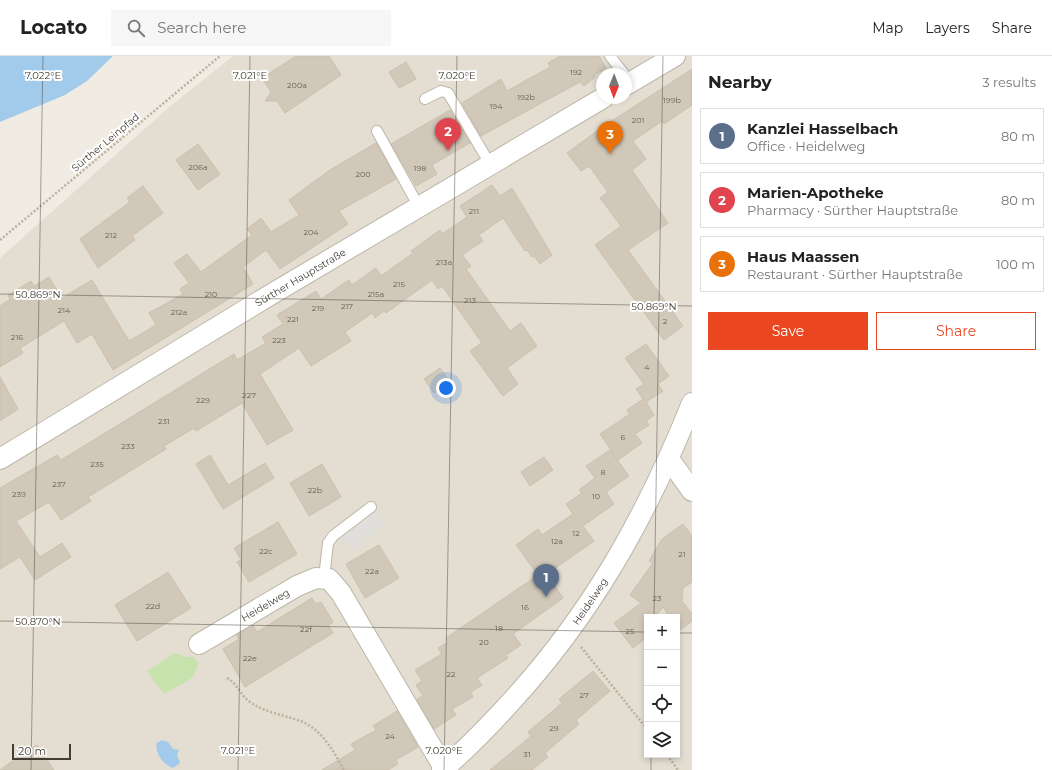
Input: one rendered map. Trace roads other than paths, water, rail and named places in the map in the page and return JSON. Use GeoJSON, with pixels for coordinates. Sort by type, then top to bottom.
{"type":"FeatureCollection","features":[{"type":"Feature","properties":{"kind":"street"},"geometry":{"type":"LineString","coordinates":[[632,77],[675,56]]}},
{"type":"Feature","properties":{"kind":"street","name":"Sürther Hauptstraße"},"geometry":{"type":"LineString","coordinates":[[0,459],[490,164],[596,102]]}},
{"type":"Feature","properties":{"kind":"street","name":"Heidelweg"},"geometry":{"type":"LineString","coordinates":[[199,644],[297,586],[316,578],[329,579],[341,592],[443,769],[484,732],[520,692],[569,632],[598,591],[626,546],[669,459],[692,403]]}},
{"type":"Feature","properties":{"kind":"street"},"geometry":{"type":"LineString","coordinates":[[669,459],[692,491]]}},
{"type":"Feature","properties":{"kind":"lane"},"geometry":{"type":"LineString","coordinates":[[610,56],[618,68]]}},
{"type":"Feature","properties":{"kind":"lane"},"geometry":{"type":"LineString","coordinates":[[425,99],[441,90],[448,93],[490,164]]}},
{"type":"Feature","properties":{"kind":"lane"},"geometry":{"type":"LineString","coordinates":[[377,131],[419,207]]}},
{"type":"Feature","properties":{"kind":"lane"},"geometry":{"type":"LineString","coordinates":[[324,578],[328,543],[333,536],[371,507]]}},
{"type":"Feature","properties":{"kind":"water"},"geometry":{"type":"Polygon","coordinates":[[[0,56],[113,56],[87,81],[65,95],[0,122],[0,56]]]}},
{"type":"Feature","properties":{"kind":"water"},"geometry":{"type":"Polygon","coordinates":[[[162,740],[168,742],[173,749],[179,750],[177,755],[180,763],[173,768],[166,765],[158,754],[156,747],[157,743],[162,740]]]}},
{"type":"Feature","properties":{"kind":"place","name":"Marien-Apotheke"},"geometry":{"type":"Point","coordinates":[448,151]}},
{"type":"Feature","properties":{"kind":"place","name":"Haus Maassen"},"geometry":{"type":"Point","coordinates":[610,154]}},
{"type":"Feature","properties":{"kind":"place","name":"Kanzlei Hasselbach"},"geometry":{"type":"Point","coordinates":[546,597]}}]}
